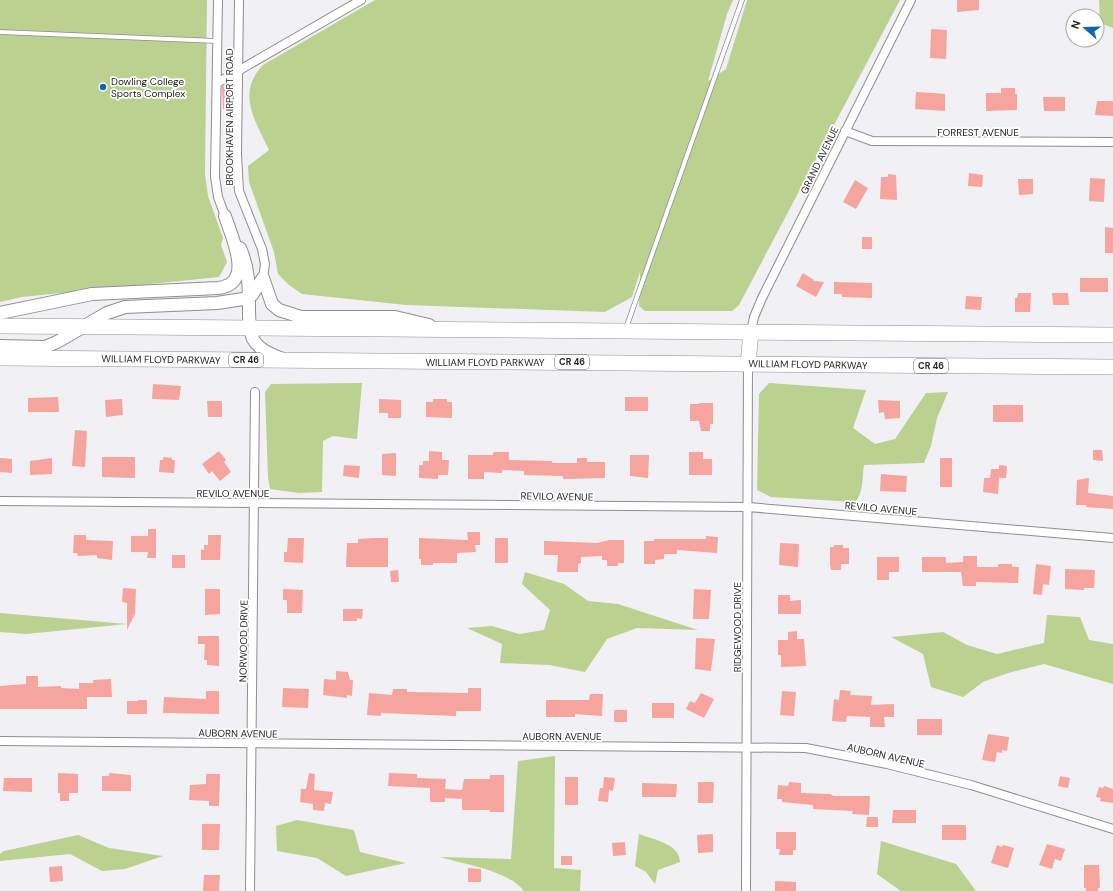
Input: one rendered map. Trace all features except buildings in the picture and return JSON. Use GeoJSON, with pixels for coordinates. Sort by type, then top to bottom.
{"type":"FeatureCollection","features":[{"type":"Feature","properties":{"kind":"highway"},"geometry":{"type":"LineString","coordinates":[[0,326],[1113,335]]}},
{"type":"Feature","properties":{"kind":"highway"},"geometry":{"type":"LineString","coordinates":[[748,364],[751,332]]}},
{"type":"Feature","properties":{"kind":"highway","name":"WILLIAM FLOYD PARKWAY"},"geometry":{"type":"LineString","coordinates":[[0,358],[1113,367]]}},
{"type":"Feature","properties":{"kind":"street","name":"BROOKHAVEN AIRPORT ROAD"},"geometry":{"type":"LineString","coordinates":[[218,0],[215,177],[218,197],[225,216]]}},
{"type":"Feature","properties":{"kind":"street","name":"BROOKHAVEN AIRPORT ROAD"},"geometry":{"type":"LineString","coordinates":[[239,0],[237,154],[239,191],[262,249],[265,264],[263,278]]}},
{"type":"Feature","properties":{"kind":"street"},"geometry":{"type":"LineString","coordinates":[[217,83],[361,0]]}},
{"type":"Feature","properties":{"kind":"street","name":"GRAND AVENUE"},"geometry":{"type":"LineString","coordinates":[[751,332],[754,317],[762,298],[911,0]]}},
{"type":"Feature","properties":{"kind":"street","name":"FORREST AVENUE"},"geometry":{"type":"LineString","coordinates":[[845,131],[872,141],[1113,142]]}},
{"type":"Feature","properties":{"kind":"street"},"geometry":{"type":"LineString","coordinates":[[225,216],[246,260],[249,278],[250,327],[254,340],[272,355],[290,360]]}},
{"type":"Feature","properties":{"kind":"street"},"geometry":{"type":"LineString","coordinates":[[0,313],[78,295],[218,288],[230,286],[237,279],[237,255],[225,216]]}},
{"type":"Feature","properties":{"kind":"street"},"geometry":{"type":"LineString","coordinates":[[0,346],[45,347],[57,342],[82,326],[107,313],[125,308],[217,303],[243,299],[249,296],[261,283],[263,278]]}},
{"type":"Feature","properties":{"kind":"street"},"geometry":{"type":"LineString","coordinates":[[263,278],[272,304],[279,310],[301,317],[395,317],[445,329]]}},
{"type":"Feature","properties":{"kind":"street","name":"RIDGEWOOD DRIVE"},"geometry":{"type":"LineString","coordinates":[[746,891],[748,364]]}},
{"type":"Feature","properties":{"kind":"street","name":"NORWOOD DRIVE"},"geometry":{"type":"LineString","coordinates":[[250,891],[255,392]]}},
{"type":"Feature","properties":{"kind":"street","name":"REVILO AVENUE"},"geometry":{"type":"LineString","coordinates":[[0,501],[748,507],[1113,538]]}},
{"type":"Feature","properties":{"kind":"street","name":"AUBORN AVENUE"},"geometry":{"type":"LineString","coordinates":[[0,741],[806,748],[887,764],[971,785],[1113,829]]}},
{"type":"Feature","properties":{"kind":"lane"},"geometry":{"type":"LineString","coordinates":[[625,330],[742,0]]}},
{"type":"Feature","properties":{"kind":"lane"},"geometry":{"type":"LineString","coordinates":[[0,32],[217,41]]}},
{"type":"Feature","properties":{"kind":"green space","name":"Dowling College Sports Complex"},"geometry":{"type":"Polygon","coordinates":[[[0,0],[207,0],[205,174],[208,196],[223,238],[221,245],[227,262],[219,277],[22,297],[0,302],[0,0]]]}},
{"type":"Feature","properties":{"kind":"green space"},"geometry":{"type":"Polygon","coordinates":[[[375,0],[733,0],[727,14],[708,81],[726,69],[747,0],[900,0],[739,305],[732,311],[645,311],[639,306],[640,272],[632,297],[605,312],[406,305],[302,294],[289,285],[278,274],[274,252],[249,182],[248,166],[269,150],[258,128],[251,107],[249,96],[251,86],[255,75],[263,65],[375,0]]]}},
{"type":"Feature","properties":{"kind":"green space"},"geometry":{"type":"Polygon","coordinates":[[[1099,0],[1113,0],[1113,28],[1105,25],[1105,8],[1099,8],[1099,0]]]}},
{"type":"Feature","properties":{"kind":"green space"},"geometry":{"type":"Polygon","coordinates":[[[362,383],[357,439],[333,436],[323,441],[322,492],[299,493],[270,489],[268,477],[265,392],[271,384],[362,383]]]}},
{"type":"Feature","properties":{"kind":"green space"},"geometry":{"type":"Polygon","coordinates":[[[769,383],[866,390],[853,428],[875,444],[895,439],[926,393],[948,392],[937,418],[931,446],[924,463],[864,465],[861,490],[855,502],[771,497],[757,490],[759,394],[769,383]]]}},
{"type":"Feature","properties":{"kind":"green space"},"geometry":{"type":"Polygon","coordinates":[[[525,572],[564,584],[588,601],[618,604],[698,630],[637,628],[607,639],[585,672],[549,665],[500,663],[502,644],[467,628],[492,626],[519,634],[544,630],[550,610],[522,584],[525,572]]]}},
{"type":"Feature","properties":{"kind":"green space"},"geometry":{"type":"Polygon","coordinates":[[[0,613],[127,624],[26,634],[0,632],[0,613]]]}},
{"type":"Feature","properties":{"kind":"green space"},"geometry":{"type":"Polygon","coordinates":[[[1047,615],[1080,617],[1089,640],[1113,644],[1113,684],[1044,664],[1008,673],[983,682],[963,697],[931,687],[923,654],[891,637],[943,632],[967,645],[997,654],[1044,643],[1047,615]]]}},
{"type":"Feature","properties":{"kind":"green space"},"geometry":{"type":"Polygon","coordinates":[[[555,756],[554,868],[581,870],[580,891],[524,891],[508,878],[497,873],[440,857],[511,859],[518,761],[555,756]]]}},
{"type":"Feature","properties":{"kind":"green space"},"geometry":{"type":"Polygon","coordinates":[[[297,820],[354,830],[360,852],[406,863],[346,876],[317,858],[277,851],[276,826],[297,820]]]}},
{"type":"Feature","properties":{"kind":"green space"},"geometry":{"type":"Polygon","coordinates":[[[639,834],[671,846],[679,856],[680,862],[658,870],[655,884],[646,872],[635,866],[639,834]]]}},
{"type":"Feature","properties":{"kind":"green space"},"geometry":{"type":"Polygon","coordinates":[[[78,835],[109,848],[163,856],[125,869],[102,871],[70,854],[0,861],[0,854],[4,851],[78,835]]]}},
{"type":"Feature","properties":{"kind":"green space"},"geometry":{"type":"Polygon","coordinates":[[[881,841],[956,864],[976,891],[901,891],[877,874],[881,841]]]}},
{"type":"Feature","properties":{"kind":"place","name":"Dowling College Sports Complex"},"geometry":{"type":"Point","coordinates":[103,87]}}]}
